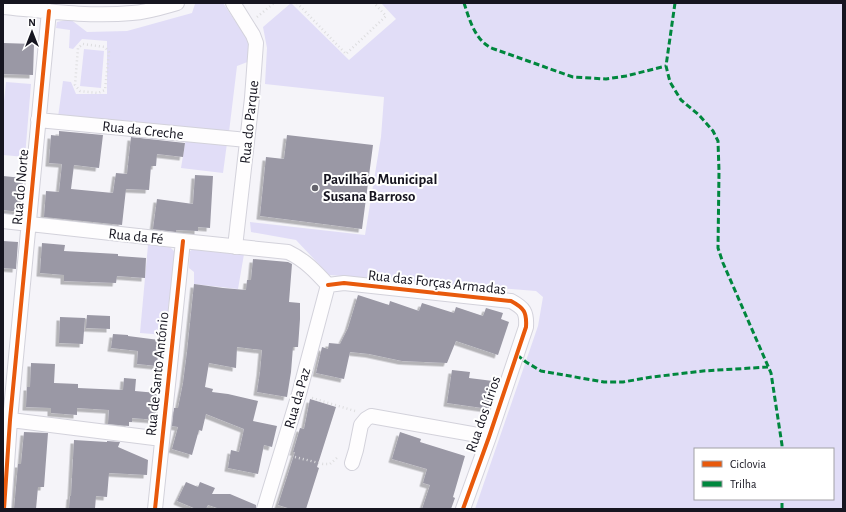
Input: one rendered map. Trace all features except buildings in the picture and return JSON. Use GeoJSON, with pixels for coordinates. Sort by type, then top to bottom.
{"type":"FeatureCollection","features":[{"type":"Feature","properties":{"kind":"street"},"geometry":{"type":"LineString","coordinates":[[3,7],[96,14],[133,13],[178,3]]}},
{"type":"Feature","properties":{"kind":"street","name":"Rua do Parque"},"geometry":{"type":"LineString","coordinates":[[233,3],[247,24],[256,43],[235,247]]}},
{"type":"Feature","properties":{"kind":"street","name":"Rua do Norte"},"geometry":{"type":"LineString","coordinates":[[4,509],[7,419],[28,225],[48,11]]}},
{"type":"Feature","properties":{"kind":"street","name":"Rua da Creche"},"geometry":{"type":"LineString","coordinates":[[38,120],[247,140]]}},
{"type":"Feature","properties":{"kind":"street","name":"Rua da Fé"},"geometry":{"type":"LineString","coordinates":[[3,221],[28,225],[288,252],[299,257],[328,285]]}},
{"type":"Feature","properties":{"kind":"street","name":"Rua de Santo António"},"geometry":{"type":"LineString","coordinates":[[155,509],[182,241]]}},
{"type":"Feature","properties":{"kind":"street","name":"Rua das Forças Armadas"},"geometry":{"type":"LineString","coordinates":[[328,285],[344,283],[511,301],[519,305],[524,311],[526,327]]}},
{"type":"Feature","properties":{"kind":"street","name":"Rua da Paz"},"geometry":{"type":"LineString","coordinates":[[264,509],[299,394],[328,285]]}},
{"type":"Feature","properties":{"kind":"street","name":"Rua dos Lírios"},"geometry":{"type":"LineString","coordinates":[[463,509],[526,327]]}},
{"type":"Feature","properties":{"kind":"street"},"geometry":{"type":"LineString","coordinates":[[352,463],[361,425],[371,416],[489,437]]}},
{"type":"Feature","properties":{"kind":"street"},"geometry":{"type":"LineString","coordinates":[[7,419],[162,439]]}},
{"type":"Feature","properties":{"kind":"path"},"geometry":{"type":"LineString","coordinates":[[247,24],[274,3]]}},
{"type":"Feature","properties":{"kind":"path"},"geometry":{"type":"LineString","coordinates":[[297,3],[346,54],[386,16],[374,3]]}},
{"type":"Feature","properties":{"kind":"path"},"geometry":{"type":"LineString","coordinates":[[83,44],[105,46],[109,52],[105,90],[98,93],[80,91],[75,85],[78,48],[83,44]]}},
{"type":"Feature","properties":{"kind":"path"},"geometry":{"type":"LineString","coordinates":[[299,394],[371,416]]}},
{"type":"Feature","properties":{"kind":"path"},"geometry":{"type":"LineString","coordinates":[[281,454],[323,464]]}},
{"type":"Feature","properties":{"kind":"shaded area"},"geometry":{"type":"Polygon","coordinates":[[[196,3],[223,3],[248,40],[250,47],[250,61],[237,66],[229,132],[58,117],[63,81],[71,82],[76,94],[107,94],[107,41],[82,39],[73,49],[69,48],[70,30],[56,28],[57,22],[70,19],[87,32],[127,31],[192,13],[196,3]]]}},
{"type":"Feature","properties":{"kind":"shaded area"},"geometry":{"type":"Polygon","coordinates":[[[291,3],[349,60],[396,19],[381,3],[843,3],[843,509],[475,509],[538,326],[543,297],[536,291],[329,275],[296,240],[251,232],[250,222],[365,235],[381,137],[384,97],[265,84],[267,48],[263,27],[291,3]]]}},
{"type":"Feature","properties":{"kind":"shaded area"},"geometry":{"type":"Polygon","coordinates":[[[84,49],[104,51],[101,88],[80,86],[84,49]]]}},
{"type":"Feature","properties":{"kind":"shaded area"},"geometry":{"type":"Polygon","coordinates":[[[6,82],[31,84],[25,157],[3,155],[3,111],[6,82]]]}},
{"type":"Feature","properties":{"kind":"shaded area"},"geometry":{"type":"Polygon","coordinates":[[[186,138],[227,143],[223,173],[181,168],[186,138]]]}},
{"type":"Feature","properties":{"kind":"shaded area"},"geometry":{"type":"Polygon","coordinates":[[[148,245],[170,247],[175,252],[165,335],[140,333],[148,245]]]}},
{"type":"Feature","properties":{"kind":"shaded area"},"geometry":{"type":"Polygon","coordinates":[[[195,248],[244,254],[238,289],[194,284],[194,272],[189,268],[190,251],[195,248]]]}},
{"type":"Feature","properties":{"kind":"marked path"},"geometry":{"type":"LineString","coordinates":[[464,3],[470,21],[479,38],[489,47],[573,77],[606,79],[626,76],[666,66]]}},
{"type":"Feature","properties":{"kind":"marked path"},"geometry":{"type":"LineString","coordinates":[[675,3],[666,66],[670,82],[681,100],[699,115],[713,131],[718,141],[718,248],[723,263],[771,373],[782,448]]}},
{"type":"Feature","properties":{"kind":"marked path"},"geometry":{"type":"LineString","coordinates":[[517,355],[541,371],[604,382],[623,382],[703,371],[768,367]]}},
{"type":"Feature","properties":{"kind":"marked path"},"geometry":{"type":"LineString","coordinates":[[782,500],[782,509]]}},
{"type":"Feature","properties":{"kind":"cycle path"},"geometry":{"type":"LineString","coordinates":[[4,509],[10,420],[49,11]]}},
{"type":"Feature","properties":{"kind":"cycle path"},"geometry":{"type":"LineString","coordinates":[[155,509],[183,241]]}},
{"type":"Feature","properties":{"kind":"cycle path"},"geometry":{"type":"LineString","coordinates":[[328,285],[344,283],[511,301],[524,311],[526,327],[463,509]]}},
{"type":"Feature","properties":{"kind":"place","name":"Pavilhão Municipal Susana Barroso"},"geometry":{"type":"Point","coordinates":[315,188]}}]}
